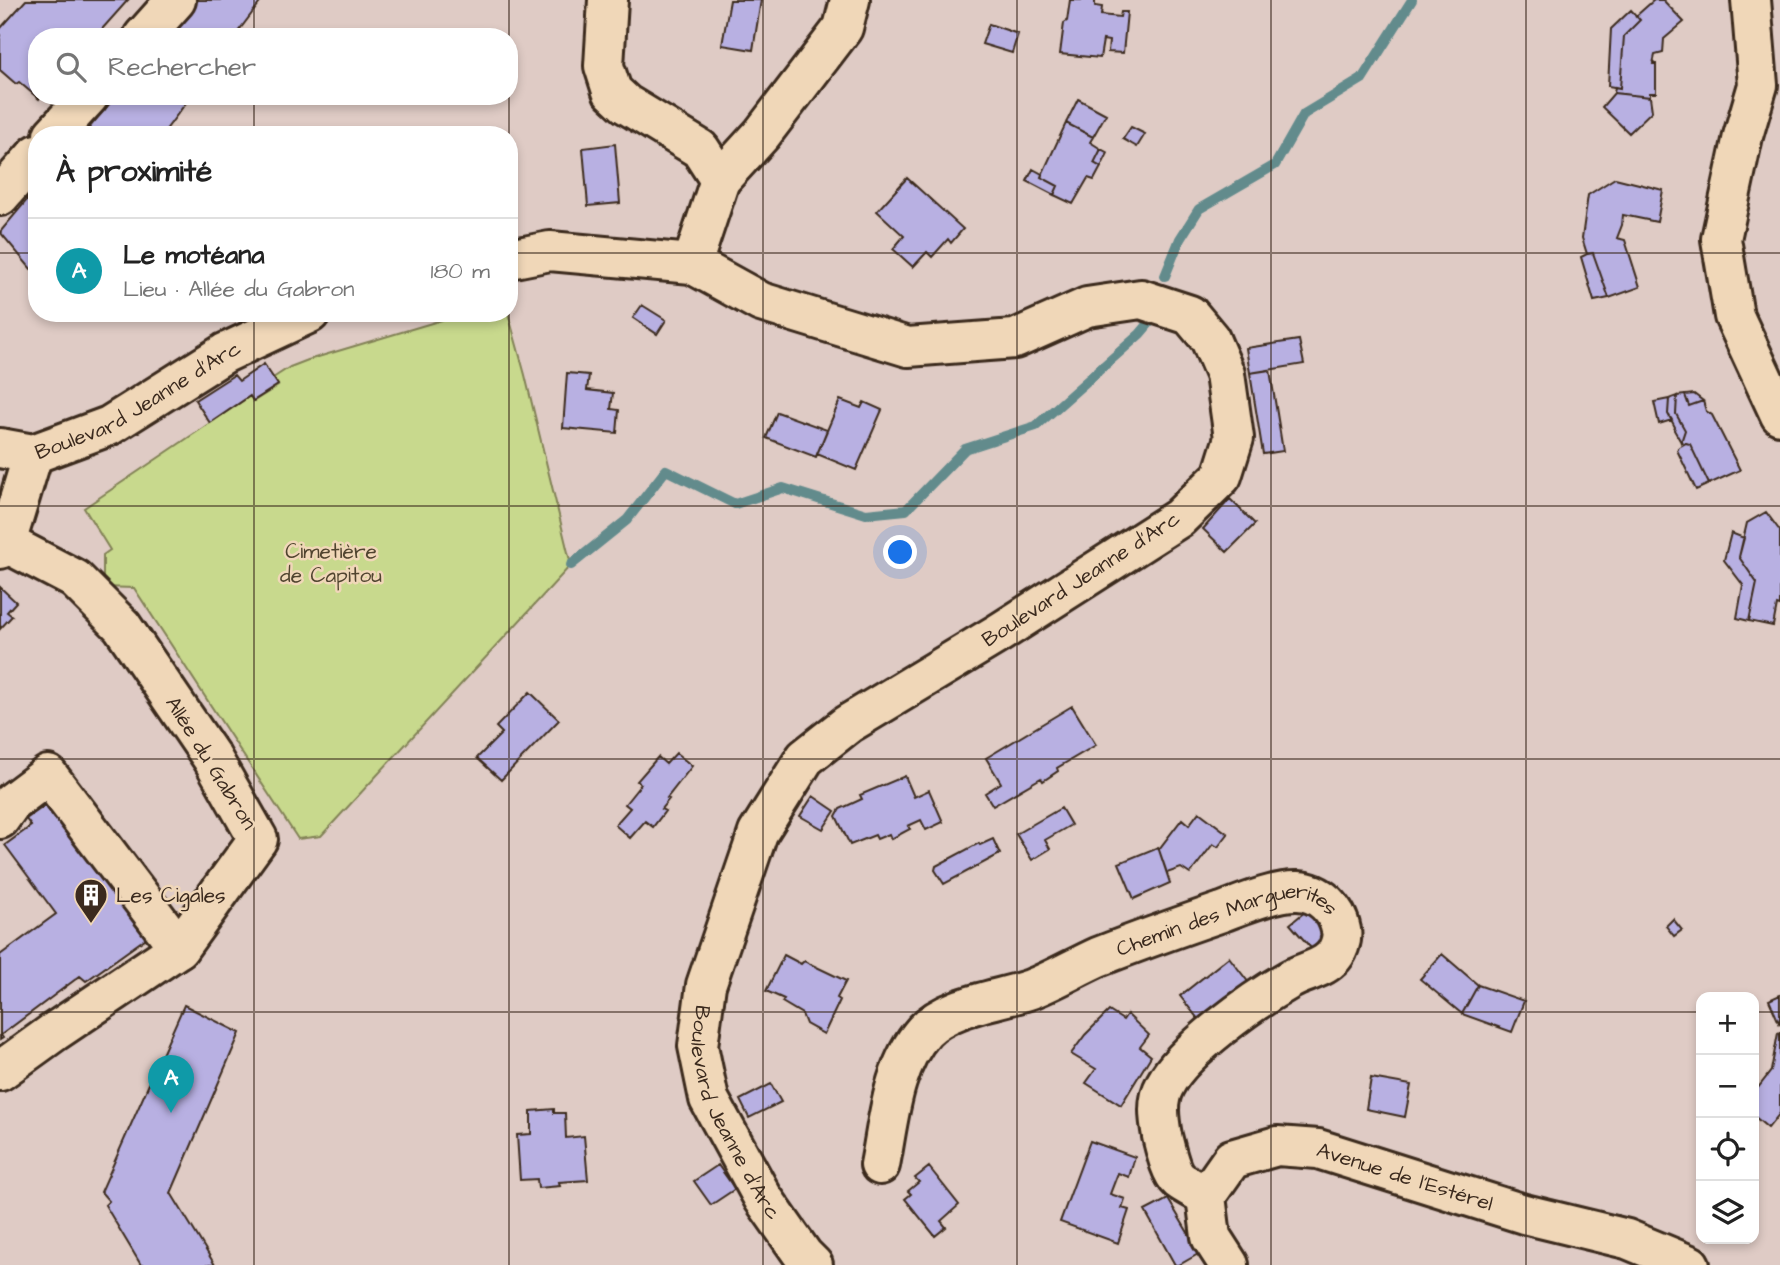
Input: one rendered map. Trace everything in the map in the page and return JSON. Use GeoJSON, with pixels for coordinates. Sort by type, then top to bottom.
{"type":"FeatureCollection","features":[{"type":"Feature","properties":{"kind":"street"},"geometry":{"type":"LineString","coordinates":[[151,28],[176,0]]}},
{"type":"Feature","properties":{"kind":"street"},"geometry":{"type":"LineString","coordinates":[[608,0],[604,66],[612,91],[626,104],[700,149],[720,180]]}},
{"type":"Feature","properties":{"kind":"street"},"geometry":{"type":"LineString","coordinates":[[692,264],[720,180],[762,134],[843,29],[850,0]]}},
{"type":"Feature","properties":{"kind":"street"},"geometry":{"type":"LineString","coordinates":[[1751,0],[1758,85],[1742,136],[1721,239],[1734,316],[1780,415]]}},
{"type":"Feature","properties":{"kind":"street"},"geometry":{"type":"LineString","coordinates":[[62,126],[81,105]]}},
{"type":"Feature","properties":{"kind":"street"},"geometry":{"type":"LineString","coordinates":[[0,196],[28,164]]}},
{"type":"Feature","properties":{"kind":"street","name":"Boulevard Jeanne d'Arc"},"geometry":{"type":"LineString","coordinates":[[518,257],[550,251],[692,264],[761,302],[908,347],[1015,339],[1087,307],[1141,299],[1190,315],[1210,339],[1225,374],[1234,438],[1222,476],[1179,518],[999,633],[848,724],[805,758],[758,833],[706,985],[698,1046],[709,1099],[763,1198],[813,1265]]}},
{"type":"Feature","properties":{"kind":"street","name":"Boulevard Jeanne d'Arc"},"geometry":{"type":"LineString","coordinates":[[16,451],[109,426],[225,353],[291,322]]}},
{"type":"Feature","properties":{"kind":"street","name":"Allée du Gabron"},"geometry":{"type":"LineString","coordinates":[[0,1071],[179,947],[258,839],[212,758],[122,626],[75,579],[3,546],[16,451]]}},
{"type":"Feature","properties":{"kind":"street"},"geometry":{"type":"LineString","coordinates":[[0,819],[12,802],[48,775],[179,947]]}},
{"type":"Feature","properties":{"kind":"street","name":"Chemin des Marguerites"},"geometry":{"type":"LineString","coordinates":[[880,1164],[897,1081],[904,1062],[926,1029],[974,1004],[1032,988],[1097,958],[1234,907],[1271,895],[1296,891],[1311,893],[1324,900],[1338,916],[1342,934],[1338,950],[1331,959],[1291,978],[1256,1000],[1216,1031],[1179,1064],[1163,1087],[1157,1113],[1166,1153],[1177,1178],[1206,1196]]}},
{"type":"Feature","properties":{"kind":"street","name":"Avenue de l'Estérel"},"geometry":{"type":"LineString","coordinates":[[1206,1196],[1233,1159],[1278,1146],[1318,1149],[1524,1214],[1627,1240],[1690,1265]]}},
{"type":"Feature","properties":{"kind":"street"},"geometry":{"type":"LineString","coordinates":[[1206,1196],[1211,1237],[1229,1265]]}},
{"type":"Feature","properties":{"kind":"green space","name":"Cimetière de Capitou"},"geometry":{"type":"Polygon","coordinates":[[[435,322],[510,322],[571,565],[321,836],[298,839],[134,588],[103,587],[103,555],[110,550],[84,508],[250,396],[254,401],[278,386],[273,378],[308,360],[435,322]]]}},
{"type":"Feature","properties":{"kind":"building"},"geometry":{"type":"Polygon","coordinates":[[[26,0],[128,0],[103,28],[28,28],[28,90],[19,82],[16,84],[0,70],[0,29],[26,0]]]}},
{"type":"Feature","properties":{"kind":"building"},"geometry":{"type":"Polygon","coordinates":[[[198,0],[262,0],[241,28],[175,28],[198,0]]]}},
{"type":"Feature","properties":{"kind":"building"},"geometry":{"type":"Polygon","coordinates":[[[730,0],[761,0],[753,50],[722,45],[730,0]]]}},
{"type":"Feature","properties":{"kind":"building"},"geometry":{"type":"Polygon","coordinates":[[[1070,0],[1095,0],[1095,6],[1102,7],[1101,15],[1120,17],[1121,12],[1127,12],[1123,53],[1108,52],[1109,41],[1103,40],[1100,58],[1060,54],[1070,0]]]}},
{"type":"Feature","properties":{"kind":"building"},"geometry":{"type":"Polygon","coordinates":[[[1654,0],[1663,0],[1684,22],[1664,39],[1663,53],[1655,55],[1653,64],[1656,64],[1656,93],[1650,93],[1650,97],[1614,93],[1615,87],[1620,88],[1624,36],[1640,20],[1636,16],[1654,0]]]}},
{"type":"Feature","properties":{"kind":"building"},"geometry":{"type":"Polygon","coordinates":[[[1631,10],[1640,20],[1624,36],[1620,88],[1608,86],[1611,29],[1631,10]]]}},
{"type":"Feature","properties":{"kind":"building"},"geometry":{"type":"Polygon","coordinates":[[[989,24],[1018,34],[1012,53],[982,44],[989,24]]]}},
{"type":"Feature","properties":{"kind":"building"},"geometry":{"type":"Polygon","coordinates":[[[1614,93],[1650,97],[1652,111],[1629,133],[1602,107],[1614,93]]]}},
{"type":"Feature","properties":{"kind":"building"},"geometry":{"type":"Polygon","coordinates":[[[1078,99],[1106,114],[1093,137],[1066,123],[1078,99]]]}},
{"type":"Feature","properties":{"kind":"building"},"geometry":{"type":"Polygon","coordinates":[[[108,105],[184,105],[169,126],[91,126],[108,105]]]}},
{"type":"Feature","properties":{"kind":"building"},"geometry":{"type":"Polygon","coordinates":[[[1066,123],[1093,137],[1090,142],[1101,149],[1094,163],[1101,167],[1094,180],[1088,178],[1073,204],[1054,195],[1058,186],[1041,177],[1066,123]]]}},
{"type":"Feature","properties":{"kind":"building"},"geometry":{"type":"Polygon","coordinates":[[[1131,127],[1145,134],[1137,147],[1123,139],[1131,127]]]}},
{"type":"Feature","properties":{"kind":"building"},"geometry":{"type":"Polygon","coordinates":[[[615,144],[620,203],[588,206],[583,148],[615,144]]]}},
{"type":"Feature","properties":{"kind":"building"},"geometry":{"type":"Polygon","coordinates":[[[1101,149],[1108,153],[1101,167],[1094,163],[1101,149]]]}},
{"type":"Feature","properties":{"kind":"building"},"geometry":{"type":"Polygon","coordinates":[[[1033,169],[1042,174],[1041,177],[1058,186],[1054,195],[1027,181],[1033,169]]]}},
{"type":"Feature","properties":{"kind":"building"},"geometry":{"type":"Polygon","coordinates":[[[907,178],[963,229],[951,243],[948,239],[932,257],[927,252],[913,267],[893,249],[904,236],[877,211],[907,178]]]}},
{"type":"Feature","properties":{"kind":"building"},"geometry":{"type":"Polygon","coordinates":[[[1615,178],[1663,190],[1657,222],[1623,215],[1617,238],[1625,240],[1640,287],[1609,298],[1593,253],[1587,254],[1582,238],[1588,195],[1615,178]]]}},
{"type":"Feature","properties":{"kind":"building"},"geometry":{"type":"Polygon","coordinates":[[[28,199],[28,265],[0,232],[28,199]]]}},
{"type":"Feature","properties":{"kind":"building"},"geometry":{"type":"Polygon","coordinates":[[[1593,253],[1609,298],[1594,301],[1581,257],[1593,253]]]}},
{"type":"Feature","properties":{"kind":"building"},"geometry":{"type":"Polygon","coordinates":[[[642,305],[666,320],[657,334],[633,318],[642,305]]]}},
{"type":"Feature","properties":{"kind":"building"},"geometry":{"type":"Polygon","coordinates":[[[1299,340],[1304,364],[1250,373],[1246,348],[1299,340]]]}},
{"type":"Feature","properties":{"kind":"building"},"geometry":{"type":"Polygon","coordinates":[[[264,364],[278,385],[253,401],[250,396],[210,423],[195,400],[234,375],[239,381],[264,364]]]}},
{"type":"Feature","properties":{"kind":"building"},"geometry":{"type":"Polygon","coordinates":[[[1270,370],[1283,451],[1263,454],[1250,373],[1270,370]]]}},
{"type":"Feature","properties":{"kind":"building"},"geometry":{"type":"Polygon","coordinates":[[[567,373],[589,375],[587,390],[613,393],[611,409],[619,410],[617,433],[563,428],[567,373]]]}},
{"type":"Feature","properties":{"kind":"building"},"geometry":{"type":"Polygon","coordinates":[[[1694,394],[1703,401],[1689,406],[1685,395],[1694,394]]]}},
{"type":"Feature","properties":{"kind":"building"},"geometry":{"type":"Polygon","coordinates":[[[1685,395],[1689,406],[1703,401],[1740,470],[1709,484],[1690,444],[1681,442],[1685,430],[1676,414],[1677,396],[1685,395]]]}},
{"type":"Feature","properties":{"kind":"building"},"geometry":{"type":"Polygon","coordinates":[[[1677,396],[1676,414],[1685,430],[1681,442],[1668,414],[1669,399],[1677,396]]]}},
{"type":"Feature","properties":{"kind":"building"},"geometry":{"type":"Polygon","coordinates":[[[1669,399],[1668,414],[1672,420],[1659,424],[1654,402],[1669,399]]]}},
{"type":"Feature","properties":{"kind":"building"},"geometry":{"type":"Polygon","coordinates":[[[840,400],[861,408],[864,402],[882,410],[856,470],[817,454],[840,400]]]}},
{"type":"Feature","properties":{"kind":"building"},"geometry":{"type":"Polygon","coordinates":[[[777,412],[827,430],[816,457],[766,438],[777,412]]]}},
{"type":"Feature","properties":{"kind":"building"},"geometry":{"type":"Polygon","coordinates":[[[1686,443],[1690,444],[1709,484],[1696,490],[1677,450],[1686,443]]]}},
{"type":"Feature","properties":{"kind":"building"},"geometry":{"type":"Polygon","coordinates":[[[1230,499],[1255,524],[1227,552],[1203,529],[1230,499]]]}},
{"type":"Feature","properties":{"kind":"building"},"geometry":{"type":"Polygon","coordinates":[[[1766,512],[1780,531],[1780,606],[1777,605],[1773,626],[1749,621],[1757,583],[1739,557],[1747,523],[1766,512]]]}},
{"type":"Feature","properties":{"kind":"building"},"geometry":{"type":"Polygon","coordinates":[[[1731,533],[1744,538],[1739,557],[1757,583],[1749,621],[1737,618],[1743,585],[1724,560],[1731,533]]]}},
{"type":"Feature","properties":{"kind":"building"},"geometry":{"type":"Polygon","coordinates":[[[0,587],[16,602],[7,612],[12,616],[0,629],[0,587]]]}},
{"type":"Feature","properties":{"kind":"building"},"geometry":{"type":"Polygon","coordinates":[[[530,692],[559,720],[501,780],[477,758],[502,733],[496,727],[530,692]]]}},
{"type":"Feature","properties":{"kind":"building"},"geometry":{"type":"Polygon","coordinates":[[[1072,706],[1096,745],[1057,768],[1058,771],[1043,781],[1041,778],[993,806],[985,793],[1001,783],[986,758],[1072,706]]]}},
{"type":"Feature","properties":{"kind":"building"},"geometry":{"type":"Polygon","coordinates":[[[676,753],[692,766],[667,798],[669,799],[661,809],[665,811],[653,827],[645,821],[630,838],[615,825],[630,808],[625,804],[641,784],[637,781],[658,757],[666,764],[676,753]]]}},
{"type":"Feature","properties":{"kind":"building"},"geometry":{"type":"Polygon","coordinates":[[[905,776],[914,797],[929,790],[943,822],[926,830],[921,820],[891,839],[889,834],[877,839],[875,835],[850,845],[836,816],[840,809],[862,799],[860,795],[905,776]]]}},
{"type":"Feature","properties":{"kind":"building"},"geometry":{"type":"Polygon","coordinates":[[[813,796],[835,811],[823,829],[800,816],[813,796]]]}},
{"type":"Feature","properties":{"kind":"building","name":"Les Cigales"},"geometry":{"type":"Polygon","coordinates":[[[50,802],[149,936],[86,981],[80,976],[1,1035],[3,1038],[0,1040],[0,955],[56,914],[5,845],[31,826],[26,819],[50,802]]]}},
{"type":"Feature","properties":{"kind":"building"},"geometry":{"type":"Polygon","coordinates":[[[1061,808],[1071,825],[1045,840],[1050,849],[1032,860],[1016,834],[1061,808]]]}},
{"type":"Feature","properties":{"kind":"building"},"geometry":{"type":"Polygon","coordinates":[[[1199,812],[1228,834],[1218,847],[1213,844],[1190,874],[1181,868],[1167,873],[1158,847],[1159,849],[1182,819],[1189,825],[1199,812]]]}},
{"type":"Feature","properties":{"kind":"building"},"geometry":{"type":"Polygon","coordinates":[[[993,839],[1000,854],[944,884],[935,870],[936,866],[979,843],[980,845],[993,839]]]}},
{"type":"Feature","properties":{"kind":"building"},"geometry":{"type":"Polygon","coordinates":[[[1158,847],[1170,883],[1134,899],[1119,863],[1158,847]]]}},
{"type":"Feature","properties":{"kind":"building"},"geometry":{"type":"Polygon","coordinates":[[[1306,911],[1333,941],[1317,955],[1290,924],[1306,911]]]}},
{"type":"Feature","properties":{"kind":"building"},"geometry":{"type":"Polygon","coordinates":[[[1673,919],[1682,930],[1674,936],[1666,926],[1673,919]]]}},
{"type":"Feature","properties":{"kind":"building"},"geometry":{"type":"Polygon","coordinates":[[[1442,954],[1478,985],[1462,1014],[1420,979],[1442,954]]]}},
{"type":"Feature","properties":{"kind":"building"},"geometry":{"type":"Polygon","coordinates":[[[784,955],[801,964],[804,961],[846,981],[824,1034],[806,1024],[802,1014],[782,1002],[784,999],[766,991],[784,955]]]}},
{"type":"Feature","properties":{"kind":"building"},"geometry":{"type":"Polygon","coordinates":[[[1229,957],[1249,983],[1199,1020],[1180,996],[1229,957]]]}},
{"type":"Feature","properties":{"kind":"building"},"geometry":{"type":"Polygon","coordinates":[[[1478,985],[1524,1001],[1512,1032],[1462,1014],[1478,985]]]}},
{"type":"Feature","properties":{"kind":"building"},"geometry":{"type":"Polygon","coordinates":[[[1780,995],[1780,1025],[1769,1000],[1780,995]]]}},
{"type":"Feature","properties":{"kind":"building"},"geometry":{"type":"Polygon","coordinates":[[[184,1005],[240,1033],[171,1193],[215,1265],[141,1265],[105,1205],[109,1201],[101,1192],[184,1005]]]}},
{"type":"Feature","properties":{"kind":"building"},"geometry":{"type":"Polygon","coordinates":[[[1109,1011],[1123,1020],[1127,1014],[1149,1035],[1140,1047],[1151,1056],[1121,1105],[1086,1083],[1096,1069],[1071,1054],[1109,1011]]]}},
{"type":"Feature","properties":{"kind":"building"},"geometry":{"type":"Polygon","coordinates":[[[1780,1032],[1780,1113],[1768,1128],[1759,1120],[1759,1087],[1771,1071],[1780,1032]]]}},
{"type":"Feature","properties":{"kind":"building"},"geometry":{"type":"Polygon","coordinates":[[[1371,1078],[1411,1085],[1405,1117],[1366,1109],[1371,1078]]]}},
{"type":"Feature","properties":{"kind":"building"},"geometry":{"type":"Polygon","coordinates":[[[771,1084],[781,1102],[749,1118],[740,1100],[771,1084]]]}},
{"type":"Feature","properties":{"kind":"building"},"geometry":{"type":"Polygon","coordinates":[[[554,1109],[554,1113],[565,1113],[566,1138],[584,1136],[588,1180],[559,1182],[560,1186],[538,1188],[537,1179],[520,1180],[517,1135],[531,1134],[531,1111],[554,1109]]]}},
{"type":"Feature","properties":{"kind":"building"},"geometry":{"type":"Polygon","coordinates":[[[1090,1141],[1135,1157],[1129,1177],[1118,1173],[1110,1194],[1125,1199],[1122,1208],[1129,1210],[1118,1243],[1060,1222],[1090,1141]]]}},
{"type":"Feature","properties":{"kind":"building"},"geometry":{"type":"Polygon","coordinates":[[[718,1165],[735,1189],[711,1205],[694,1181],[718,1165]]]}},
{"type":"Feature","properties":{"kind":"building"},"geometry":{"type":"Polygon","coordinates":[[[929,1167],[959,1205],[941,1221],[946,1227],[935,1236],[905,1199],[911,1194],[908,1191],[919,1182],[915,1178],[929,1167]]]}},
{"type":"Feature","properties":{"kind":"building"},"geometry":{"type":"Polygon","coordinates":[[[1168,1199],[1200,1253],[1179,1265],[1175,1265],[1145,1211],[1168,1199]]]}},
{"type":"Feature","properties":{"kind":"waterway"},"geometry":{"type":"LineString","coordinates":[[1165,276],[1180,239],[1199,209],[1275,165],[1304,114],[1362,79],[1412,0]]}},
{"type":"Feature","properties":{"kind":"waterway"},"geometry":{"type":"LineString","coordinates":[[571,565],[627,520],[666,470],[735,504],[783,488],[866,514],[906,510],[965,449],[1036,426],[1140,334],[1151,321]]}},
{"type":"Feature","properties":{"kind":"place","name":"Les Cigales"},"geometry":{"type":"Point","coordinates":[91,925]}},
{"type":"Feature","properties":{"kind":"place","name":"Le motéana"},"geometry":{"type":"Point","coordinates":[171,1113]}}]}
